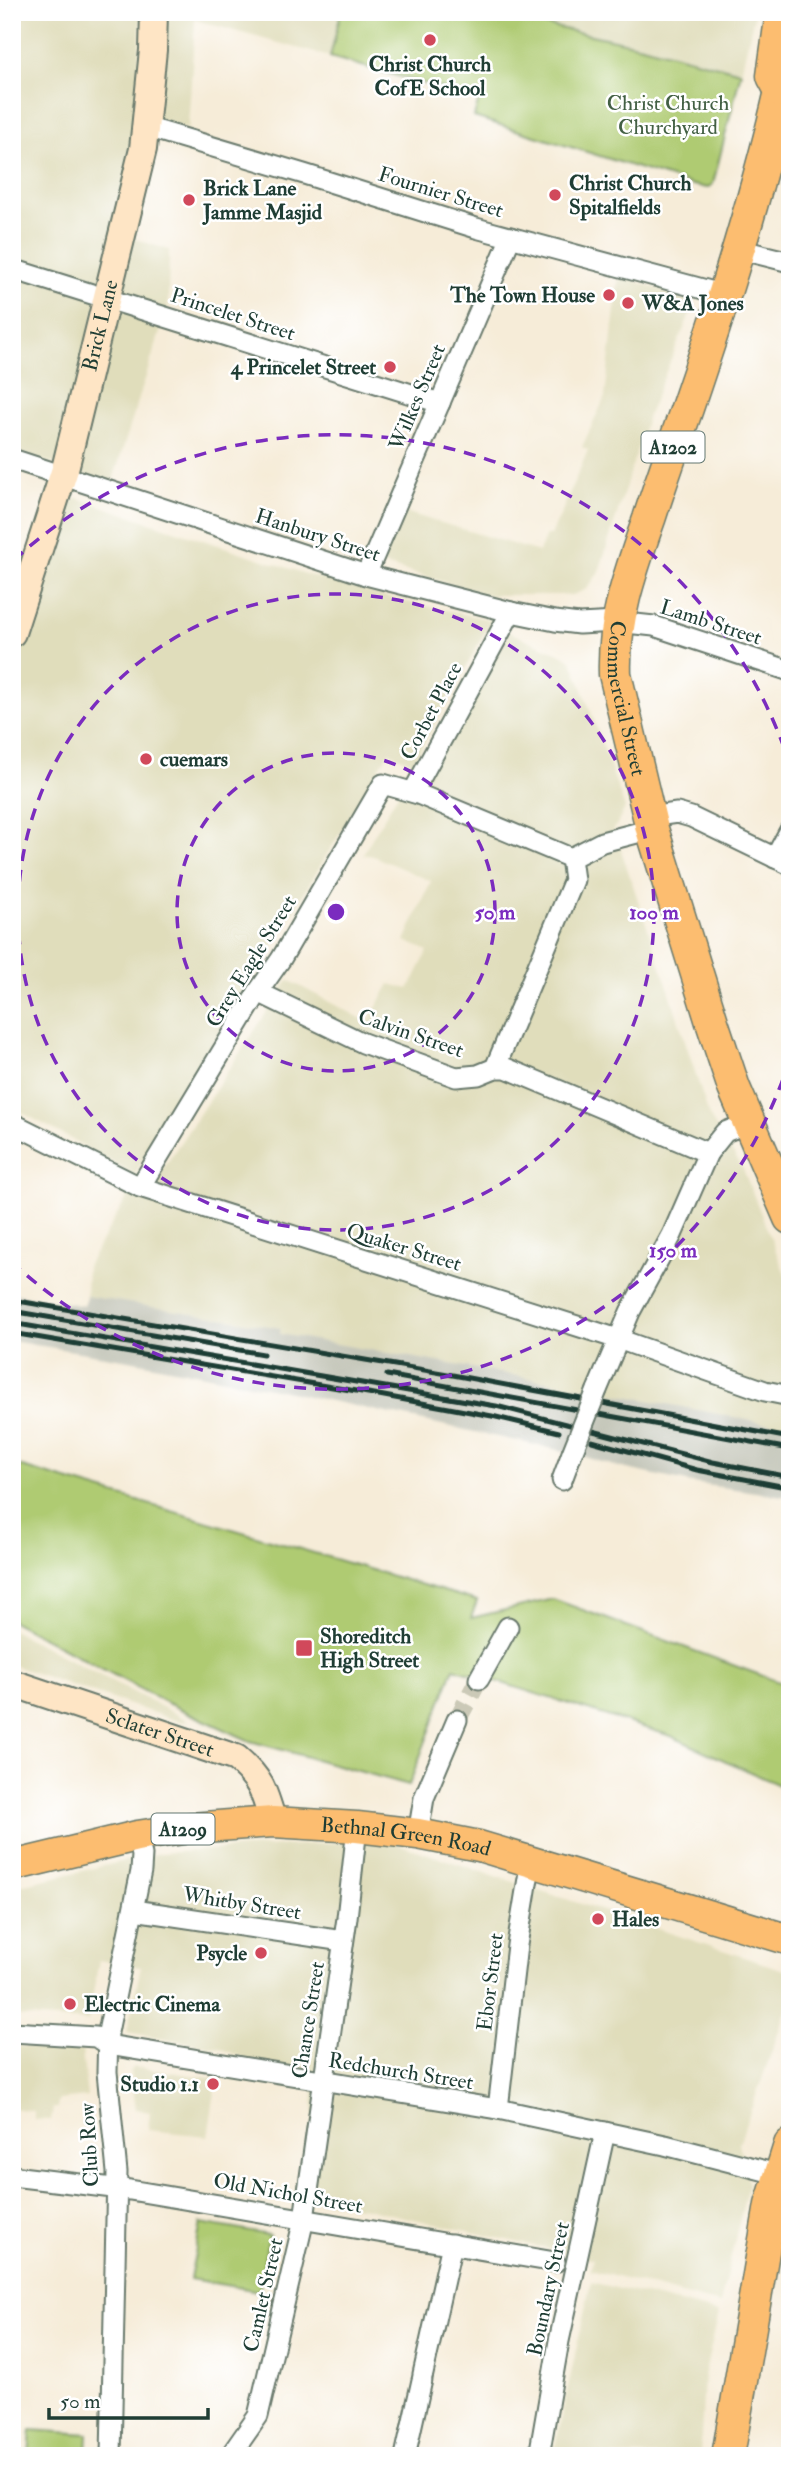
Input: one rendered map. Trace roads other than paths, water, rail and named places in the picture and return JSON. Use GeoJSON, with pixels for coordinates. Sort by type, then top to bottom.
{"type":"FeatureCollection","features":[{"type":"Feature","properties":{"kind":"highway","name":"Commercial Street"},"geometry":{"type":"LineString","coordinates":[[782,12],[773,76],[785,87],[725,295],[629,575],[617,622],[614,647],[615,674],[650,823],[712,1022],[748,1123],[789,1215]]}},
{"type":"Feature","properties":{"kind":"highway"},"geometry":{"type":"LineString","coordinates":[[728,2456],[771,2205],[790,2145]]}},
{"type":"Feature","properties":{"kind":"main road","name":"Brick Lane"},"geometry":{"type":"LineString","coordinates":[[12,632],[63,476],[143,149],[154,12]]}},
{"type":"Feature","properties":{"kind":"main road","name":"Sclater Street"},"geometry":{"type":"LineString","coordinates":[[12,1683],[236,1758],[253,1772],[261,1786],[272,1822]]}},
{"type":"Feature","properties":{"kind":"main road","name":"Bethnal Green Road"},"geometry":{"type":"LineString","coordinates":[[12,1866],[137,1836],[190,1828],[272,1822],[357,1827],[418,1834],[479,1846],[789,1942]]}},
{"type":"Feature","properties":{"kind":"street","name":"Fournier Street"},"geometry":{"type":"LineString","coordinates":[[146,128],[511,237],[725,295]]}},
{"type":"Feature","properties":{"kind":"street","name":"Wilkes Street"},"geometry":{"type":"LineString","coordinates":[[366,575],[511,237]]}},
{"type":"Feature","properties":{"kind":"street"},"geometry":{"type":"LineString","coordinates":[[738,249],[790,262]]}},
{"type":"Feature","properties":{"kind":"street","name":"Princelet Street"},"geometry":{"type":"LineString","coordinates":[[12,269],[440,404]]}},
{"type":"Feature","properties":{"kind":"street","name":"Hanbury Street"},"geometry":{"type":"LineString","coordinates":[[12,459],[366,575],[511,612],[579,624],[617,622]]}},
{"type":"Feature","properties":{"kind":"street","name":"Corbet Place"},"geometry":{"type":"LineString","coordinates":[[511,612],[413,792],[571,858]]}},
{"type":"Feature","properties":{"kind":"street","name":"Lamb Street"},"geometry":{"type":"LineString","coordinates":[[617,622],[654,626],[790,671]]}},
{"type":"Feature","properties":{"kind":"street","name":"Grey Eagle Street"},"geometry":{"type":"LineString","coordinates":[[140,1187],[258,992],[281,959],[383,784],[413,792]]}},
{"type":"Feature","properties":{"kind":"street"},"geometry":{"type":"LineString","coordinates":[[495,1068],[574,880],[571,858],[602,842],[677,813],[691,817],[782,862],[790,830]]}},
{"type":"Feature","properties":{"kind":"street","name":"Calvin Street"},"geometry":{"type":"LineString","coordinates":[[258,992],[363,1043],[456,1077],[506,1068],[708,1153]]}},
{"type":"Feature","properties":{"kind":"street","name":"Quaker Street"},"geometry":{"type":"LineString","coordinates":[[12,1123],[140,1187],[618,1339],[765,1391],[790,1395]]}},
{"type":"Feature","properties":{"kind":"street"},"geometry":{"type":"LineString","coordinates":[[562,1480],[630,1312],[672,1234],[708,1153],[725,1132],[748,1123]]}},
{"type":"Feature","properties":{"kind":"street"},"geometry":{"type":"LineString","coordinates":[[479,1679],[508,1627]]}},
{"type":"Feature","properties":{"kind":"street"},"geometry":{"type":"LineString","coordinates":[[418,1834],[424,1798],[457,1720]]}},
{"type":"Feature","properties":{"kind":"street","name":"Chance Street"},"geometry":{"type":"LineString","coordinates":[[304,2219],[357,1827]]}},
{"type":"Feature","properties":{"kind":"street","name":"Club Row"},"geometry":{"type":"LineString","coordinates":[[111,2456],[117,2172],[107,2072],[108,2032],[141,1871],[142,1855],[137,1836]]}},
{"type":"Feature","properties":{"kind":"street","name":"Ebor Street"},"geometry":{"type":"LineString","coordinates":[[498,2109],[517,1945],[531,1860]]}},
{"type":"Feature","properties":{"kind":"street","name":"Whitby Street"},"geometry":{"type":"LineString","coordinates":[[134,1910],[343,1941]]}},
{"type":"Feature","properties":{"kind":"street","name":"Redchurch Street"},"geometry":{"type":"LineString","coordinates":[[12,2032],[96,2037],[108,2045],[498,2109],[665,2145],[780,2175]]}},
{"type":"Feature","properties":{"kind":"street","name":"Boundary Street"},"geometry":{"type":"LineString","coordinates":[[539,2456],[559,2341],[604,2132]]}},
{"type":"Feature","properties":{"kind":"street","name":"Old Nichol Street"},"geometry":{"type":"LineString","coordinates":[[12,2176],[115,2188],[555,2262]]}},
{"type":"Feature","properties":{"kind":"street","name":"Camlet Street"},"geometry":{"type":"LineString","coordinates":[[230,2456],[258,2416],[304,2219]]}},
{"type":"Feature","properties":{"kind":"street"},"geometry":{"type":"LineString","coordinates":[[405,2456],[452,2244]]}},
{"type":"Feature","properties":{"kind":"tunnel"},"geometry":{"type":"LineString","coordinates":[[457,1720],[479,1679]]}},
{"type":"Feature","properties":{"kind":"railway"},"geometry":{"type":"LineString","coordinates":[[12,1300],[442,1373],[790,1438]]}},
{"type":"Feature","properties":{"kind":"railway"},"geometry":{"type":"LineString","coordinates":[[12,1311],[263,1354]]}},
{"type":"Feature","properties":{"kind":"railway"},"geometry":{"type":"LineString","coordinates":[[12,1323],[496,1406],[713,1462],[790,1477]]}},
{"type":"Feature","properties":{"kind":"railway"},"geometry":{"type":"LineString","coordinates":[[12,1333],[368,1393],[492,1416],[559,1432]]}},
{"type":"Feature","properties":{"kind":"railway"},"geometry":{"type":"LineString","coordinates":[[387,1375],[790,1449]]}},
{"type":"Feature","properties":{"kind":"railway"},"geometry":{"type":"LineString","coordinates":[[592,1441],[697,1470],[786,1487]]}},
{"type":"Feature","properties":{"kind":"place","name":"Christ Church CofE School"},"geometry":{"type":"Point","coordinates":[430,40]}},
{"type":"Feature","properties":{"kind":"place","name":"Christ Church Spitalfields"},"geometry":{"type":"Point","coordinates":[555,195]}},
{"type":"Feature","properties":{"kind":"place","name":"Brick Lane Jamme Masjid"},"geometry":{"type":"Point","coordinates":[189,200]}},
{"type":"Feature","properties":{"kind":"place","name":"The Town House"},"geometry":{"type":"Point","coordinates":[609,295]}},
{"type":"Feature","properties":{"kind":"place","name":"W&A Jones"},"geometry":{"type":"Point","coordinates":[628,303]}},
{"type":"Feature","properties":{"kind":"place","name":"4 Princelet Street"},"geometry":{"type":"Point","coordinates":[390,367]}},
{"type":"Feature","properties":{"kind":"place","name":"cuemars"},"geometry":{"type":"Point","coordinates":[146,759]}},
{"type":"Feature","properties":{"kind":"place","name":"Shoreditch High Street"},"geometry":{"type":"Point","coordinates":[304,1648]}},
{"type":"Feature","properties":{"kind":"place","name":"Hales"},"geometry":{"type":"Point","coordinates":[598,1919]}},
{"type":"Feature","properties":{"kind":"place","name":"Psycle"},"geometry":{"type":"Point","coordinates":[261,1953]}},
{"type":"Feature","properties":{"kind":"place","name":"Electric Cinema"},"geometry":{"type":"Point","coordinates":[70,2004]}},
{"type":"Feature","properties":{"kind":"place","name":"Studio 1.1"},"geometry":{"type":"Point","coordinates":[213,2084]}},
{"type":"Feature","properties":{"kind":"park label","name":"Christ Church Churchyard"},"geometry":{"type":"Point","coordinates":[668,115]}}]}
